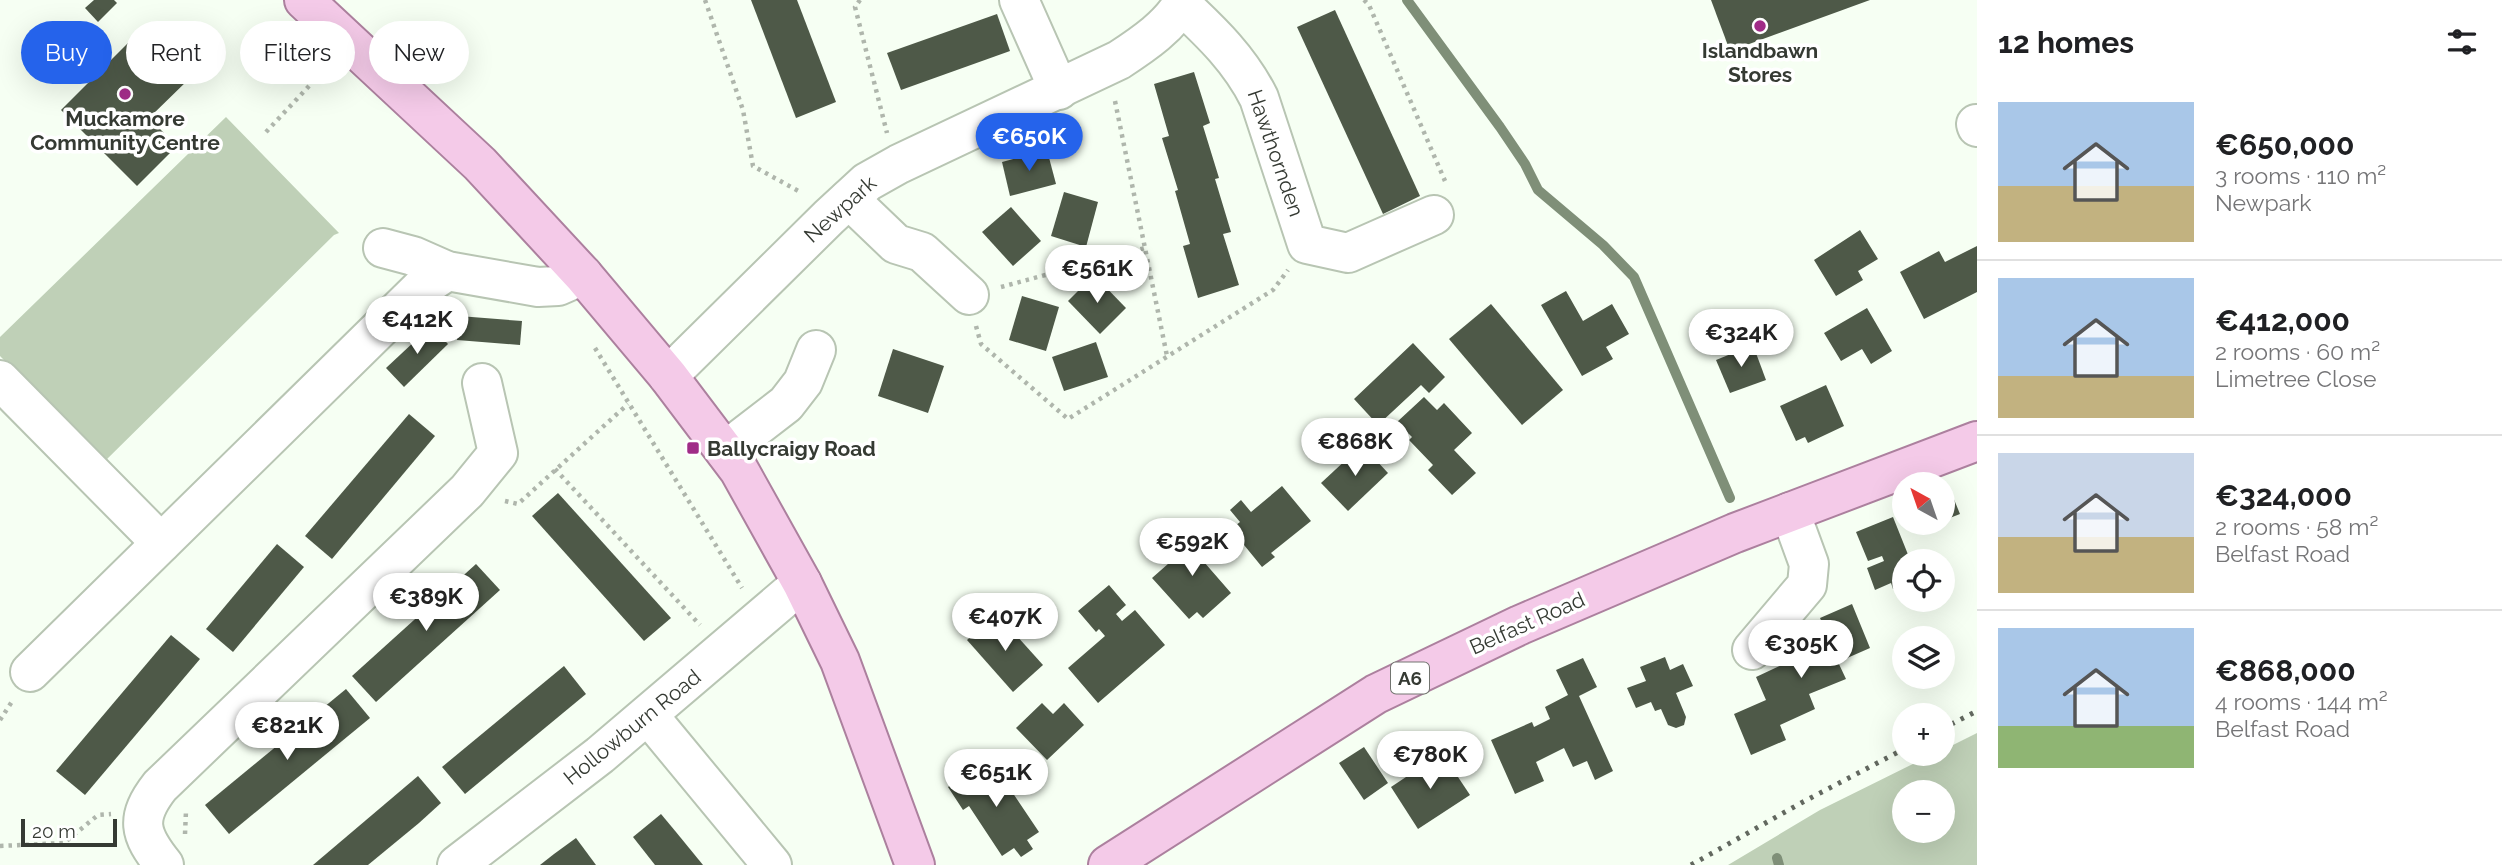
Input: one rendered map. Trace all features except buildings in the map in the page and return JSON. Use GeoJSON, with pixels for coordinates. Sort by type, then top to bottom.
{"type":"FeatureCollection","features":[{"type":"Feature","properties":{"kind":"main road"},"geometry":{"type":"LineString","coordinates":[[304,0],[480,164],[583,275],[668,376],[739,470],[802,583],[840,662],[915,865]]}},
{"type":"Feature","properties":{"kind":"main road","name":"Belfast Road"},"geometry":{"type":"LineString","coordinates":[[1108,865],[1376,694],[1520,625],[1790,512],[1977,441]]}},
{"type":"Feature","properties":{"kind":"street"},"geometry":{"type":"LineString","coordinates":[[1019,0],[1059,90]]}},
{"type":"Feature","properties":{"kind":"street","name":"Newpark"},"geometry":{"type":"LineString","coordinates":[[668,376],[867,182],[899,164],[1059,90],[1138,48],[1161,28],[1183,2]]}},
{"type":"Feature","properties":{"kind":"street","name":"Hawthornden"},"geometry":{"type":"LineString","coordinates":[[1183,2],[1226,48],[1259,97],[1307,244]]}},
{"type":"Feature","properties":{"kind":"street"},"geometry":{"type":"LineString","coordinates":[[839,208],[896,244],[922,252],[969,295]]}},
{"type":"Feature","properties":{"kind":"street"},"geometry":{"type":"LineString","coordinates":[[1307,244],[1348,253],[1434,215]]}},
{"type":"Feature","properties":{"kind":"street"},"geometry":{"type":"LineString","coordinates":[[383,248],[413,256],[447,271],[538,287],[558,286],[583,275]]}},
{"type":"Feature","properties":{"kind":"street"},"geometry":{"type":"LineString","coordinates":[[30,672],[419,290],[447,271]]}},
{"type":"Feature","properties":{"kind":"street"},"geometry":{"type":"LineString","coordinates":[[725,452],[786,404],[803,382],[816,350]]}},
{"type":"Feature","properties":{"kind":"street"},"geometry":{"type":"LineString","coordinates":[[0,380],[161,543]]}},
{"type":"Feature","properties":{"kind":"street"},"geometry":{"type":"LineString","coordinates":[[164,865],[152,851],[142,822],[144,810],[160,786],[467,491],[498,453],[482,383]]}},
{"type":"Feature","properties":{"kind":"street"},"geometry":{"type":"LineString","coordinates":[[1752,650],[1807,585],[1809,564],[1790,512]]}},
{"type":"Feature","properties":{"kind":"street","name":"Hollowburn Road"},"geometry":{"type":"LineString","coordinates":[[457,865],[648,715],[802,583]]}},
{"type":"Feature","properties":{"kind":"street"},"geometry":{"type":"LineString","coordinates":[[648,715],[772,865]]}},
{"type":"Feature","properties":{"kind":"path"},"geometry":{"type":"LineString","coordinates":[[705,0],[743,110],[754,166],[813,199],[839,208]]}},
{"type":"Feature","properties":{"kind":"path"},"geometry":{"type":"LineString","coordinates":[[860,0],[855,7],[892,149],[899,164]]}},
{"type":"Feature","properties":{"kind":"path"},"geometry":{"type":"LineString","coordinates":[[1364,0],[1370,5],[1456,206],[1434,215]]}},
{"type":"Feature","properties":{"kind":"path"},"geometry":{"type":"LineString","coordinates":[[1108,65],[1167,356]]}},
{"type":"Feature","properties":{"kind":"path"},"geometry":{"type":"LineString","coordinates":[[266,132],[310,84]]}},
{"type":"Feature","properties":{"kind":"path"},"geometry":{"type":"LineString","coordinates":[[1145,248],[969,295],[981,344],[1068,419],[1273,289],[1307,244]]}},
{"type":"Feature","properties":{"kind":"path"},"geometry":{"type":"LineString","coordinates":[[593,345],[761,619]]}},
{"type":"Feature","properties":{"kind":"path"},"geometry":{"type":"LineString","coordinates":[[467,491],[518,504],[628,403]]}},
{"type":"Feature","properties":{"kind":"path"},"geometry":{"type":"LineString","coordinates":[[555,469],[724,651]]}},
{"type":"Feature","properties":{"kind":"path"},"geometry":{"type":"LineString","coordinates":[[0,846],[64,843],[97,815],[144,810]]}},
{"type":"Feature","properties":{"kind":"green space"},"geometry":{"type":"Polygon","coordinates":[[[226,117],[339,233],[104,462],[0,356],[0,337],[226,117]]]}},
{"type":"Feature","properties":{"kind":"green space"},"geometry":{"type":"Polygon","coordinates":[[[1977,733],[1977,865],[1728,865],[1820,810],[1909,766],[1955,766],[1955,744],[1977,733]]]}},
{"type":"Feature","properties":{"kind":"waterway"},"geometry":{"type":"LineString","coordinates":[[1407,0],[1500,127],[1525,164],[1538,190],[1603,245],[1634,277],[1730,498]]}},
{"type":"Feature","properties":{"kind":"waterway"},"geometry":{"type":"LineString","coordinates":[[1777,858],[1779,865]]}},
{"type":"Feature","properties":{"kind":"railway"},"geometry":{"type":"LineString","coordinates":[[1955,722],[1977,711]]}},
{"type":"Feature","properties":{"kind":"railway"},"geometry":{"type":"LineString","coordinates":[[1691,865],[1892,755]]}},
{"type":"Feature","properties":{"kind":"place","name":"Islandbawn Stores"},"geometry":{"type":"Point","coordinates":[1760,26]}},
{"type":"Feature","properties":{"kind":"place","name":"Muckamore Community Centre"},"geometry":{"type":"Point","coordinates":[125,94]}},
{"type":"Feature","properties":{"kind":"place","name":"Ballycraigy Road"},"geometry":{"type":"Point","coordinates":[693,448]}}]}
